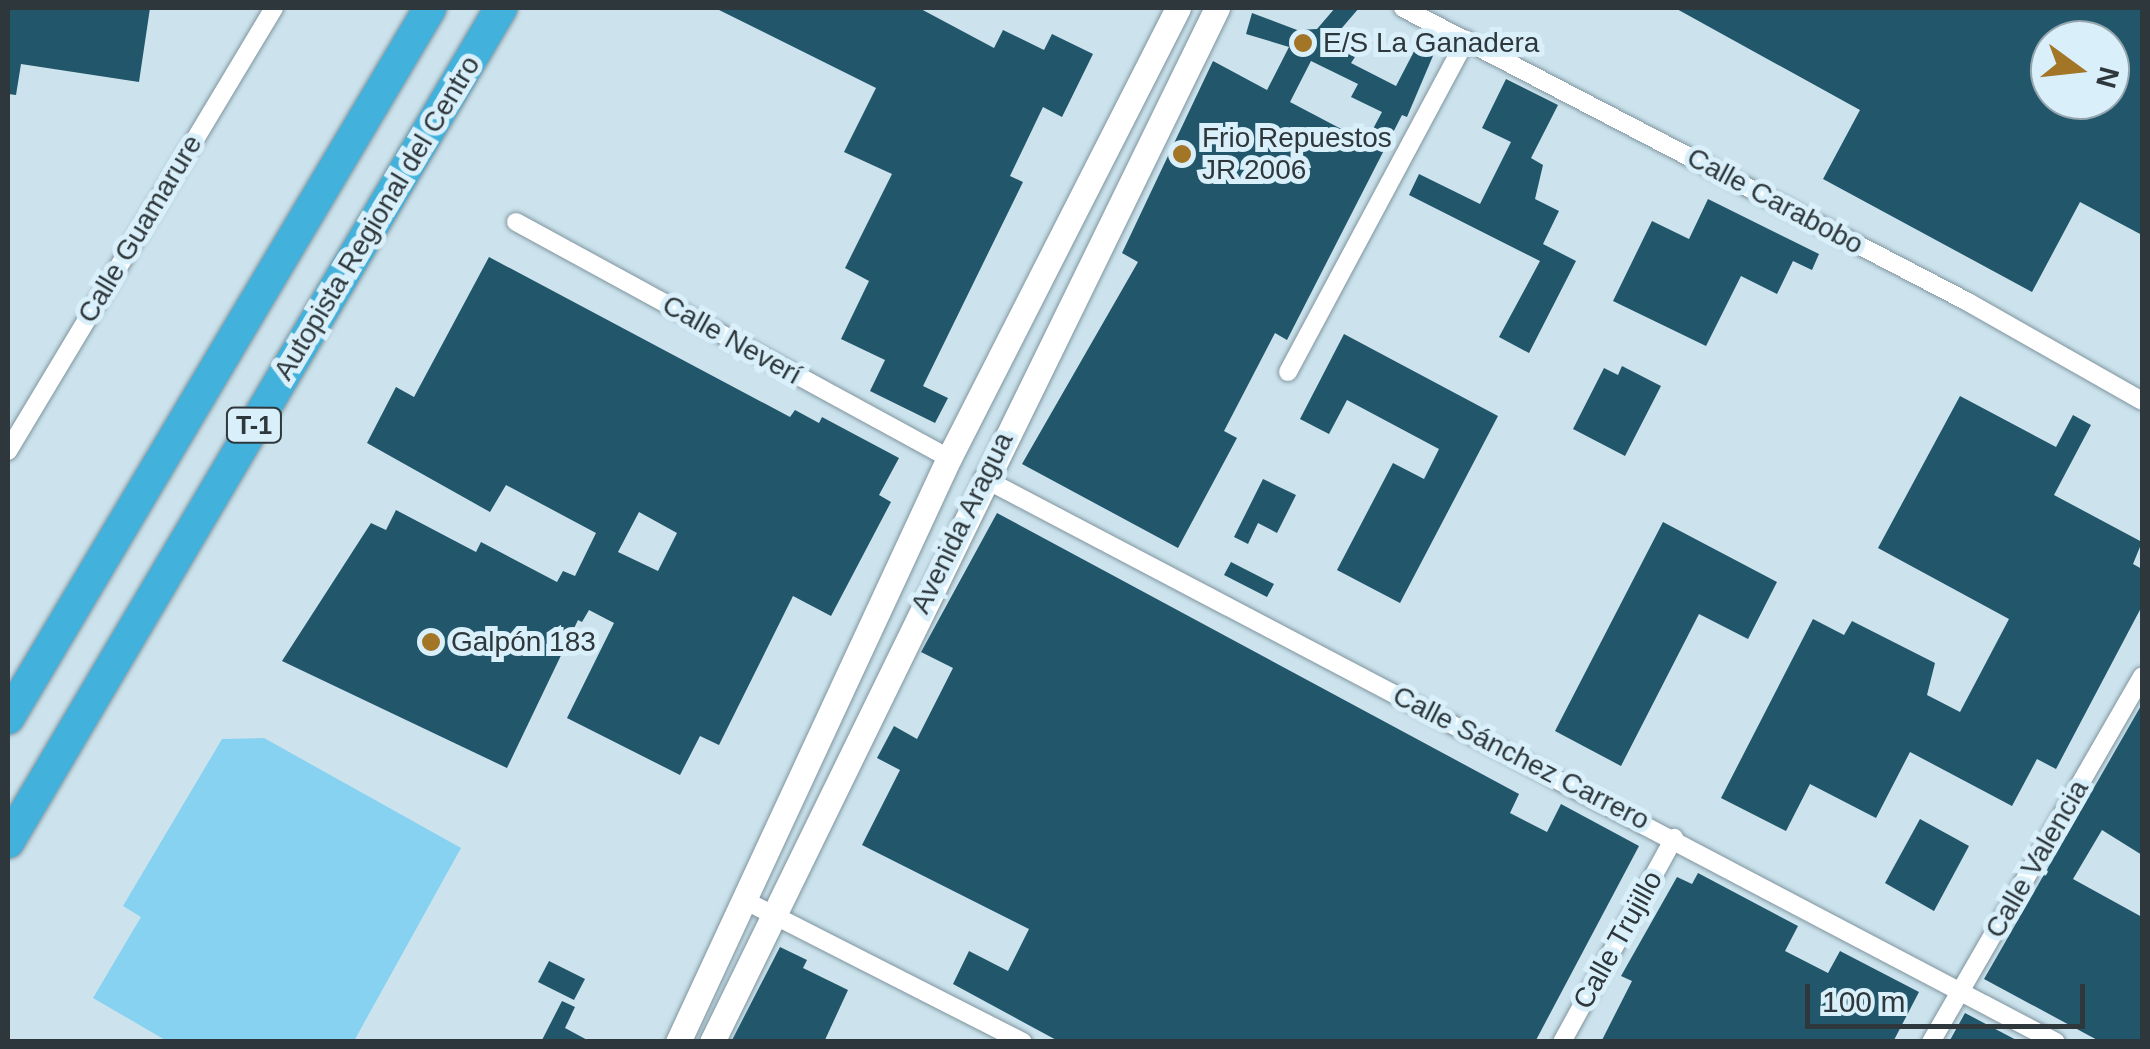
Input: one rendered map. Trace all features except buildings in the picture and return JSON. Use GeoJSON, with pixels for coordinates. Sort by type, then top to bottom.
{"type":"FeatureCollection","features":[{"type":"Feature","properties":{"kind":"highway","name":"T-1"},"geometry":{"type":"LineString","coordinates":[[8,718],[430,8]]}},
{"type":"Feature","properties":{"kind":"highway","name":"Autopista Regional del Centro"},"geometry":{"type":"LineString","coordinates":[[8,842],[501,8]]}},
{"type":"Feature","properties":{"kind":"street","name":"Calle Guamarure"},"geometry":{"type":"LineString","coordinates":[[8,450],[274,8]]}},
{"type":"Feature","properties":{"kind":"street"},"geometry":{"type":"LineString","coordinates":[[1154,8],[1161,45]]}},
{"type":"Feature","properties":{"kind":"street","name":"Avenida Aragua"},"geometry":{"type":"LineString","coordinates":[[678,1042],[948,458],[1178,8]]}},
{"type":"Feature","properties":{"kind":"street","name":"Avenida Aragua"},"geometry":{"type":"LineString","coordinates":[[712,1042],[983,478],[1217,8]]}},
{"type":"Feature","properties":{"kind":"street","name":"Calle Carabobo"},"geometry":{"type":"LineString","coordinates":[[1404,8],[1968,302],[2142,401]]}},
{"type":"Feature","properties":{"kind":"street"},"geometry":{"type":"LineString","coordinates":[[1288,372],[1466,40]]}},
{"type":"Feature","properties":{"kind":"street","name":"Calle Neverí"},"geometry":{"type":"LineString","coordinates":[[516,222],[948,458]]}},
{"type":"Feature","properties":{"kind":"street","name":"Calle Sánchez Carrero"},"geometry":{"type":"LineString","coordinates":[[983,478],[2056,1042]]}},
{"type":"Feature","properties":{"kind":"street","name":"Calle Valencia"},"geometry":{"type":"LineString","coordinates":[[1932,1042],[2142,676]]}},
{"type":"Feature","properties":{"kind":"street","name":"Calle Trujillo"},"geometry":{"type":"LineString","coordinates":[[1562,1042],[1674,838]]}},
{"type":"Feature","properties":{"kind":"street"},"geometry":{"type":"LineString","coordinates":[[744,900],[1022,1042]]}},
{"type":"Feature","properties":{"kind":"shaded area"},"geometry":{"type":"Polygon","coordinates":[[[264,738],[461,848],[354,1041],[167,1041],[93,998],[141,917],[123,906],[222,739],[264,738]]]}},
{"type":"Feature","properties":{"kind":"place","name":"E/S La Ganadera"},"geometry":{"type":"Point","coordinates":[1303,43]}},
{"type":"Feature","properties":{"kind":"place","name":"Frio Repuestos JR 2006"},"geometry":{"type":"Point","coordinates":[1182,154]}},
{"type":"Feature","properties":{"kind":"place","name":"Galpón 183"},"geometry":{"type":"Point","coordinates":[431,642]}}]}
